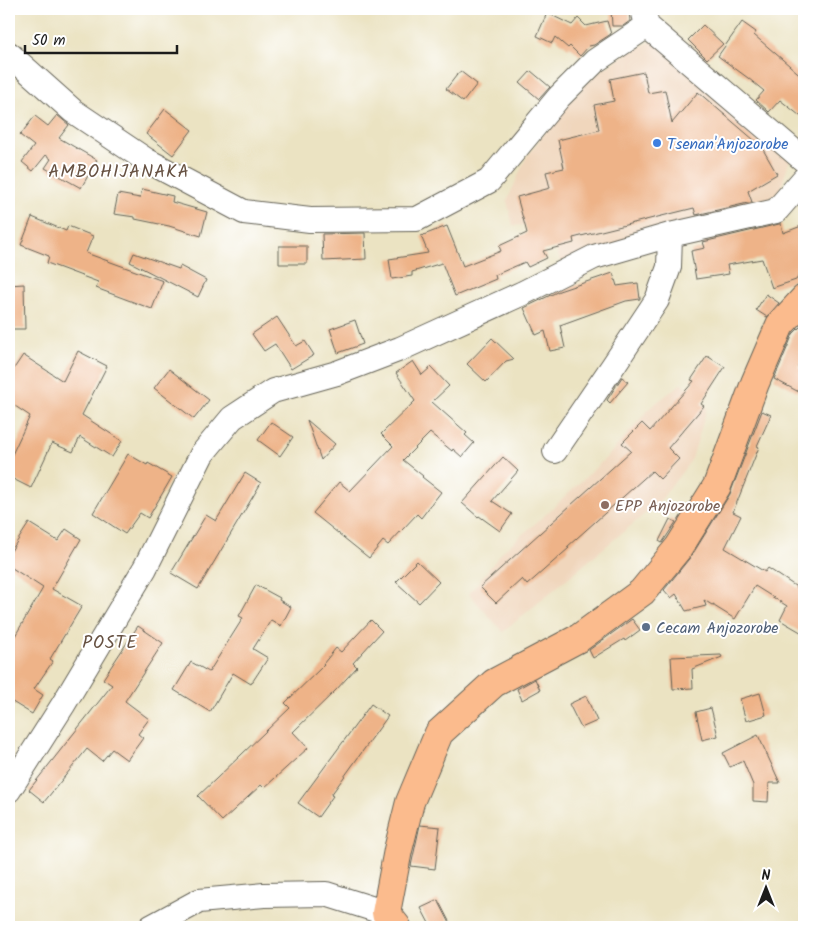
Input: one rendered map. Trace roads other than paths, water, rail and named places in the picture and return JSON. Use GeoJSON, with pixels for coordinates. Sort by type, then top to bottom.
{"type":"FeatureCollection","features":[{"type":"Feature","properties":{"kind":"main road"},"geometry":{"type":"LineString","coordinates":[[391,920],[398,850],[410,802],[439,733],[494,683],[579,638],[642,592],[679,548],[717,486],[755,383],[780,325],[804,299]]}},
{"type":"Feature","properties":{"kind":"street"},"geometry":{"type":"LineString","coordinates":[[9,54],[73,111],[146,160],[244,212],[310,220],[417,220],[489,181],[559,97],[595,61],[645,18],[804,160]]}},
{"type":"Feature","properties":{"kind":"street"},"geometry":{"type":"LineString","coordinates":[[9,790],[63,705],[145,568],[202,454],[232,418],[273,391],[337,372],[400,349],[523,293],[594,257],[670,235],[776,211],[804,179]]}},
{"type":"Feature","properties":{"kind":"street"},"geometry":{"type":"LineString","coordinates":[[555,451],[657,300],[669,267],[670,235]]}},
{"type":"Feature","properties":{"kind":"street"},"geometry":{"type":"LineString","coordinates":[[151,927],[199,901],[264,895],[326,894],[391,920]]}},
{"type":"Feature","properties":{"kind":"place","name":"Tsenan'Anjozorobe"},"geometry":{"type":"Point","coordinates":[657,143]}},
{"type":"Feature","properties":{"kind":"place","name":"EPP Anjozorobe"},"geometry":{"type":"Point","coordinates":[605,505]}},
{"type":"Feature","properties":{"kind":"place","name":"Cecam Anjozorobe"},"geometry":{"type":"Point","coordinates":[646,627]}},
{"type":"Feature","properties":{"kind":"district","name":"AMBOHIJANAKA"},"geometry":{"type":"Point","coordinates":[119,171]}},
{"type":"Feature","properties":{"kind":"district","name":"POSTE"},"geometry":{"type":"Point","coordinates":[110,642]}}]}
